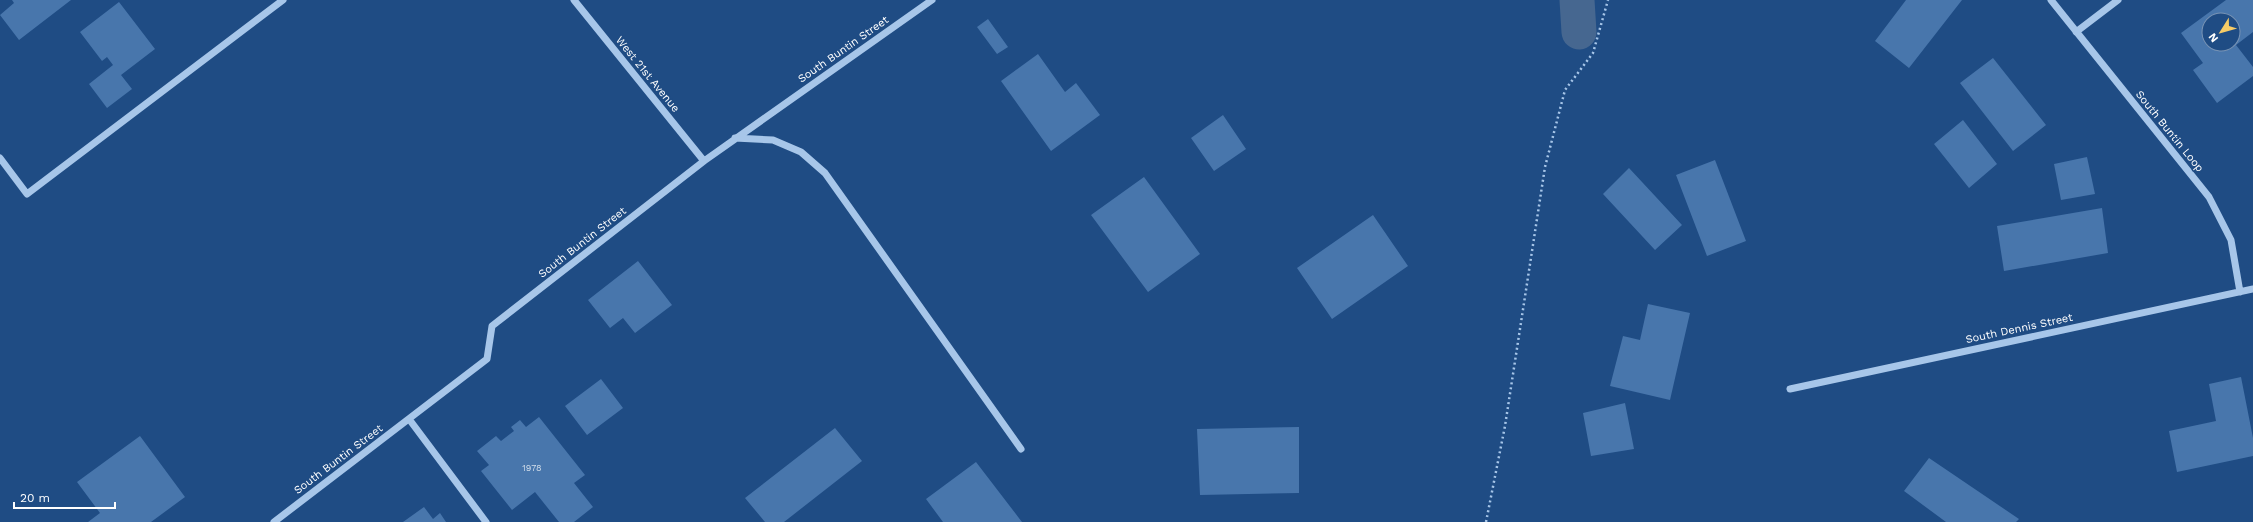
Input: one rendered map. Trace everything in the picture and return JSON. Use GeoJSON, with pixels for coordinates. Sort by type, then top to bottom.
{"type":"FeatureCollection","features":[{"type":"Feature","properties":{"kind":"street"},"geometry":{"type":"LineString","coordinates":[[0,158],[27,194],[284,0]]}},
{"type":"Feature","properties":{"kind":"street","name":"West 21st Avenue"},"geometry":{"type":"LineString","coordinates":[[574,0],[704,161]]}},
{"type":"Feature","properties":{"kind":"street","name":"South Buntin Street"},"geometry":{"type":"LineString","coordinates":[[274,522],[487,359],[492,326],[735,138],[932,0]]}},
{"type":"Feature","properties":{"kind":"street","name":"South Buntin Loop"},"geometry":{"type":"LineString","coordinates":[[2052,0],[2209,197],[2231,240],[2240,292]]}},
{"type":"Feature","properties":{"kind":"street"},"geometry":{"type":"LineString","coordinates":[[2076,32],[2118,0]]}},
{"type":"Feature","properties":{"kind":"street"},"geometry":{"type":"LineString","coordinates":[[735,138],[773,140],[801,152],[824,173],[1021,449]]}},
{"type":"Feature","properties":{"kind":"street","name":"South Dennis Street"},"geometry":{"type":"LineString","coordinates":[[1790,389],[2253,289]]}},
{"type":"Feature","properties":{"kind":"street"},"geometry":{"type":"LineString","coordinates":[[408,419],[486,522]]}},
{"type":"Feature","properties":{"kind":"path"},"geometry":{"type":"LineString","coordinates":[[1486,522],[1505,426],[1544,167],[1565,90],[1593,53],[1608,0]]}},
{"type":"Feature","properties":{"kind":"building"},"geometry":{"type":"Polygon","coordinates":[[[12,0],[71,0],[19,40],[0,15],[14,3],[12,0]]]}},
{"type":"Feature","properties":{"kind":"building"},"geometry":{"type":"Polygon","coordinates":[[[1906,0],[1962,0],[1909,68],[1875,41],[1906,0]]]}},
{"type":"Feature","properties":{"kind":"building"},"geometry":{"type":"Polygon","coordinates":[[[2226,0],[2253,0],[2253,32],[2241,41],[2241,12],[2210,12],[2226,0]]]}},
{"type":"Feature","properties":{"kind":"building"},"geometry":{"type":"Polygon","coordinates":[[[119,2],[155,49],[121,75],[132,89],[107,108],[89,84],[113,65],[107,57],[102,61],[80,32],[119,2]]]}},
{"type":"Feature","properties":{"kind":"building"},"geometry":{"type":"Polygon","coordinates":[[[2201,18],[2201,52],[2241,51],[2253,67],[2253,76],[2217,103],[2193,70],[2203,63],[2181,33],[2201,18]]]}},
{"type":"Feature","properties":{"kind":"building"},"geometry":{"type":"Polygon","coordinates":[[[988,19],[1008,47],[997,54],[977,27],[988,19]]]}},
{"type":"Feature","properties":{"kind":"building"},"geometry":{"type":"Polygon","coordinates":[[[1038,54],[1065,92],[1076,83],[1100,115],[1051,151],[1001,81],[1038,54]]]}},
{"type":"Feature","properties":{"kind":"building"},"geometry":{"type":"Polygon","coordinates":[[[1993,58],[2046,125],[2013,151],[1960,83],[1993,58]]]}},
{"type":"Feature","properties":{"kind":"building"},"geometry":{"type":"Polygon","coordinates":[[[1223,115],[1246,149],[1214,171],[1191,138],[1223,115]]]}},
{"type":"Feature","properties":{"kind":"building"},"geometry":{"type":"Polygon","coordinates":[[[1963,120],[1997,164],[1969,188],[1934,144],[1963,120]]]}},
{"type":"Feature","properties":{"kind":"building"},"geometry":{"type":"Polygon","coordinates":[[[2087,157],[2095,194],[2061,200],[2054,164],[2087,157]]]}},
{"type":"Feature","properties":{"kind":"building"},"geometry":{"type":"Polygon","coordinates":[[[1715,160],[1746,241],[1707,256],[1676,175],[1715,160]]]}},
{"type":"Feature","properties":{"kind":"building"},"geometry":{"type":"Polygon","coordinates":[[[1629,168],[1682,225],[1655,250],[1603,194],[1629,168]]]}},
{"type":"Feature","properties":{"kind":"building"},"geometry":{"type":"Polygon","coordinates":[[[1144,177],[1200,254],[1148,292],[1091,215],[1144,177]]]}},
{"type":"Feature","properties":{"kind":"building"},"geometry":{"type":"Polygon","coordinates":[[[2102,208],[2108,253],[2004,271],[1997,226],[2102,208]]]}},
{"type":"Feature","properties":{"kind":"building"},"geometry":{"type":"Polygon","coordinates":[[[1373,215],[1408,266],[1332,319],[1297,268],[1373,215]]]}},
{"type":"Feature","properties":{"kind":"building"},"geometry":{"type":"Polygon","coordinates":[[[638,261],[672,305],[635,333],[623,318],[610,328],[588,300],[638,261]]]}},
{"type":"Feature","properties":{"kind":"building"},"geometry":{"type":"Polygon","coordinates":[[[1648,304],[1690,313],[1670,400],[1610,386],[1623,336],[1640,340],[1648,304]]]}},
{"type":"Feature","properties":{"kind":"building"},"geometry":{"type":"Polygon","coordinates":[[[2241,377],[2253,438],[2253,456],[2177,472],[2169,431],[2216,421],[2209,384],[2241,377]]]}},
{"type":"Feature","properties":{"kind":"building"},"geometry":{"type":"Polygon","coordinates":[[[601,379],[623,408],[587,435],[565,406],[601,379]]]}},
{"type":"Feature","properties":{"kind":"building"},"geometry":{"type":"Polygon","coordinates":[[[1625,403],[1634,449],[1591,456],[1583,413],[1625,403]]]}},
{"type":"Feature","properties":{"kind":"building"},"geometry":{"type":"Polygon","coordinates":[[[539,417],[585,475],[574,483],[593,507],[574,522],[559,522],[535,492],[512,510],[481,471],[489,465],[477,451],[496,436],[501,441],[514,431],[511,427],[520,420],[526,427],[539,417]]]}},
{"type":"Feature","properties":{"kind":"building"},"geometry":{"type":"Polygon","coordinates":[[[1299,427],[1299,493],[1200,495],[1197,429],[1299,427]]]}},
{"type":"Feature","properties":{"kind":"building"},"geometry":{"type":"Polygon","coordinates":[[[835,428],[862,461],[784,522],[765,522],[745,498],[835,428]]]}},
{"type":"Feature","properties":{"kind":"building"},"geometry":{"type":"Polygon","coordinates":[[[140,436],[185,497],[151,522],[88,522],[100,513],[77,482],[140,436]]]}},
{"type":"Feature","properties":{"kind":"building"},"geometry":{"type":"Polygon","coordinates":[[[1929,458],[2019,519],[2016,522],[1946,522],[1904,491],[1929,458]]]}},
{"type":"Feature","properties":{"kind":"building"},"geometry":{"type":"Polygon","coordinates":[[[976,462],[1022,522],[943,522],[926,499],[976,462]]]}},
{"type":"Feature","properties":{"kind":"building"},"geometry":{"type":"Polygon","coordinates":[[[424,507],[433,519],[440,513],[446,522],[403,522],[424,507]]]}},
{"type":"Feature","properties":{"kind":"waterway"},"geometry":{"type":"LineString","coordinates":[[1577,0],[1579,32]]}}]}
